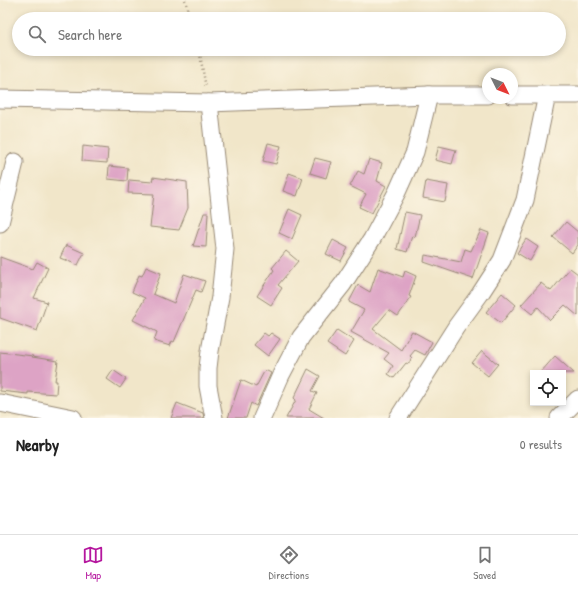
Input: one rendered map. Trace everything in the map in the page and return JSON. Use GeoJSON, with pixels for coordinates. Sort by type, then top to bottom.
{"type":"FeatureCollection","features":[{"type":"Feature","properties":{"kind":"street"},"geometry":{"type":"LineString","coordinates":[[262,418],[280,375],[301,337],[343,284],[372,238],[396,192],[415,152],[429,95]]}},
{"type":"Feature","properties":{"kind":"street"},"geometry":{"type":"LineString","coordinates":[[0,99],[209,103],[429,95],[482,95]]}},
{"type":"Feature","properties":{"kind":"street"},"geometry":{"type":"LineString","coordinates":[[518,95],[578,95]]}},
{"type":"Feature","properties":{"kind":"street"},"geometry":{"type":"LineString","coordinates":[[398,418],[502,260],[525,200],[546,95]]}},
{"type":"Feature","properties":{"kind":"street"},"geometry":{"type":"LineString","coordinates":[[209,103],[225,249],[220,297],[208,368],[208,386],[214,418]]}},
{"type":"Feature","properties":{"kind":"street"},"geometry":{"type":"LineString","coordinates":[[0,223],[15,162]]}},
{"type":"Feature","properties":{"kind":"street"},"geometry":{"type":"LineString","coordinates":[[559,418],[578,399]]}},
{"type":"Feature","properties":{"kind":"street"},"geometry":{"type":"LineString","coordinates":[[0,403],[73,418]]}},
{"type":"Feature","properties":{"kind":"path"},"geometry":{"type":"LineString","coordinates":[[185,0],[189,12]]}},
{"type":"Feature","properties":{"kind":"path"},"geometry":{"type":"LineString","coordinates":[[199,56],[209,103]]}},
{"type":"Feature","properties":{"kind":"building"},"geometry":{"type":"Polygon","coordinates":[[[268,143],[281,146],[276,164],[263,161],[268,143]]]}},
{"type":"Feature","properties":{"kind":"building"},"geometry":{"type":"Polygon","coordinates":[[[83,146],[108,149],[107,163],[82,161],[83,146]]]}},
{"type":"Feature","properties":{"kind":"building"},"geometry":{"type":"Polygon","coordinates":[[[439,146],[456,150],[452,164],[435,160],[439,146]]]}},
{"type":"Feature","properties":{"kind":"building"},"geometry":{"type":"Polygon","coordinates":[[[315,158],[331,162],[326,178],[310,173],[315,158]]]}},
{"type":"Feature","properties":{"kind":"building"},"geometry":{"type":"Polygon","coordinates":[[[369,159],[382,163],[377,181],[386,186],[372,213],[359,207],[366,194],[350,186],[358,171],[364,174],[369,159]]]}},
{"type":"Feature","properties":{"kind":"building"},"geometry":{"type":"Polygon","coordinates":[[[109,166],[128,168],[127,181],[108,179],[109,166]]]}},
{"type":"Feature","properties":{"kind":"building"},"geometry":{"type":"Polygon","coordinates":[[[289,173],[303,178],[297,196],[283,191],[289,173]]]}},
{"type":"Feature","properties":{"kind":"building"},"geometry":{"type":"Polygon","coordinates":[[[153,177],[187,182],[188,208],[179,230],[150,227],[154,194],[128,193],[129,180],[152,182],[153,177]]]}},
{"type":"Feature","properties":{"kind":"building"},"geometry":{"type":"Polygon","coordinates":[[[426,181],[448,185],[445,202],[423,198],[426,181]]]}},
{"type":"Feature","properties":{"kind":"building"},"geometry":{"type":"Polygon","coordinates":[[[289,209],[302,215],[292,239],[279,233],[289,209]]]}},
{"type":"Feature","properties":{"kind":"building"},"geometry":{"type":"Polygon","coordinates":[[[405,212],[420,215],[415,237],[412,236],[407,252],[397,249],[405,212]]]}},
{"type":"Feature","properties":{"kind":"building"},"geometry":{"type":"Polygon","coordinates":[[[204,213],[208,213],[206,247],[193,246],[204,213]]]}},
{"type":"Feature","properties":{"kind":"building"},"geometry":{"type":"Polygon","coordinates":[[[566,222],[578,232],[578,245],[572,253],[553,237],[566,222]]]}},
{"type":"Feature","properties":{"kind":"building"},"geometry":{"type":"Polygon","coordinates":[[[481,230],[489,233],[473,279],[424,262],[425,255],[461,262],[465,249],[471,251],[481,230]]]}},
{"type":"Feature","properties":{"kind":"building"},"geometry":{"type":"Polygon","coordinates":[[[526,239],[538,247],[530,261],[517,253],[526,239]]]}},
{"type":"Feature","properties":{"kind":"building"},"geometry":{"type":"Polygon","coordinates":[[[333,240],[348,248],[341,261],[326,254],[333,240]]]}},
{"type":"Feature","properties":{"kind":"building"},"geometry":{"type":"Polygon","coordinates":[[[66,245],[84,253],[78,265],[60,258],[66,245]]]}},
{"type":"Feature","properties":{"kind":"building"},"geometry":{"type":"Polygon","coordinates":[[[286,251],[298,261],[278,285],[282,288],[271,305],[257,296],[274,270],[272,268],[286,251]]]}},
{"type":"Feature","properties":{"kind":"building"},"geometry":{"type":"Polygon","coordinates":[[[0,257],[33,269],[37,262],[48,268],[34,298],[47,302],[37,331],[0,318],[0,257]]]}},
{"type":"Feature","properties":{"kind":"building"},"geometry":{"type":"Polygon","coordinates":[[[146,267],[161,273],[153,294],[174,303],[184,274],[205,281],[201,292],[196,290],[174,342],[172,341],[170,346],[154,341],[157,332],[133,320],[145,298],[132,292],[139,275],[142,276],[146,267]]]}},
{"type":"Feature","properties":{"kind":"building"},"geometry":{"type":"Polygon","coordinates":[[[378,268],[403,277],[405,271],[416,276],[409,296],[411,297],[398,316],[389,310],[373,329],[401,350],[412,331],[432,342],[425,355],[415,350],[410,356],[412,358],[408,364],[406,363],[394,378],[388,374],[393,366],[384,359],[389,353],[351,332],[364,310],[349,302],[358,285],[370,292],[378,268]]]}},
{"type":"Feature","properties":{"kind":"building"},"geometry":{"type":"Polygon","coordinates":[[[570,268],[578,274],[578,316],[565,305],[550,320],[538,307],[532,314],[521,305],[541,283],[551,291],[570,268]]]}},
{"type":"Feature","properties":{"kind":"building"},"geometry":{"type":"Polygon","coordinates":[[[502,293],[516,305],[501,323],[486,312],[502,293]]]}},
{"type":"Feature","properties":{"kind":"building"},"geometry":{"type":"Polygon","coordinates":[[[337,330],[354,341],[345,356],[327,344],[337,330]]]}},
{"type":"Feature","properties":{"kind":"building"},"geometry":{"type":"Polygon","coordinates":[[[264,333],[268,336],[271,333],[280,339],[268,356],[254,345],[264,333]]]}},
{"type":"Feature","properties":{"kind":"building"},"geometry":{"type":"Polygon","coordinates":[[[482,351],[498,364],[488,376],[472,363],[482,351]]]}},
{"type":"Feature","properties":{"kind":"building"},"geometry":{"type":"Polygon","coordinates":[[[0,352],[58,361],[55,381],[57,381],[56,394],[28,392],[28,394],[0,391],[0,352]]]}},
{"type":"Feature","properties":{"kind":"building"},"geometry":{"type":"Polygon","coordinates":[[[555,356],[574,373],[566,373],[566,370],[543,370],[555,356]]]}},
{"type":"Feature","properties":{"kind":"building"},"geometry":{"type":"Polygon","coordinates":[[[308,369],[320,376],[312,391],[317,393],[309,409],[324,418],[286,418],[296,400],[294,398],[308,369]]]}},
{"type":"Feature","properties":{"kind":"building"},"geometry":{"type":"Polygon","coordinates":[[[113,370],[126,379],[120,388],[107,379],[113,370]]]}},
{"type":"Feature","properties":{"kind":"building"},"geometry":{"type":"Polygon","coordinates":[[[265,370],[271,373],[256,406],[251,403],[246,418],[228,418],[241,380],[256,387],[265,370]]]}},
{"type":"Feature","properties":{"kind":"building"},"geometry":{"type":"Polygon","coordinates":[[[177,403],[203,413],[204,418],[171,418],[177,403]]]}}]}
